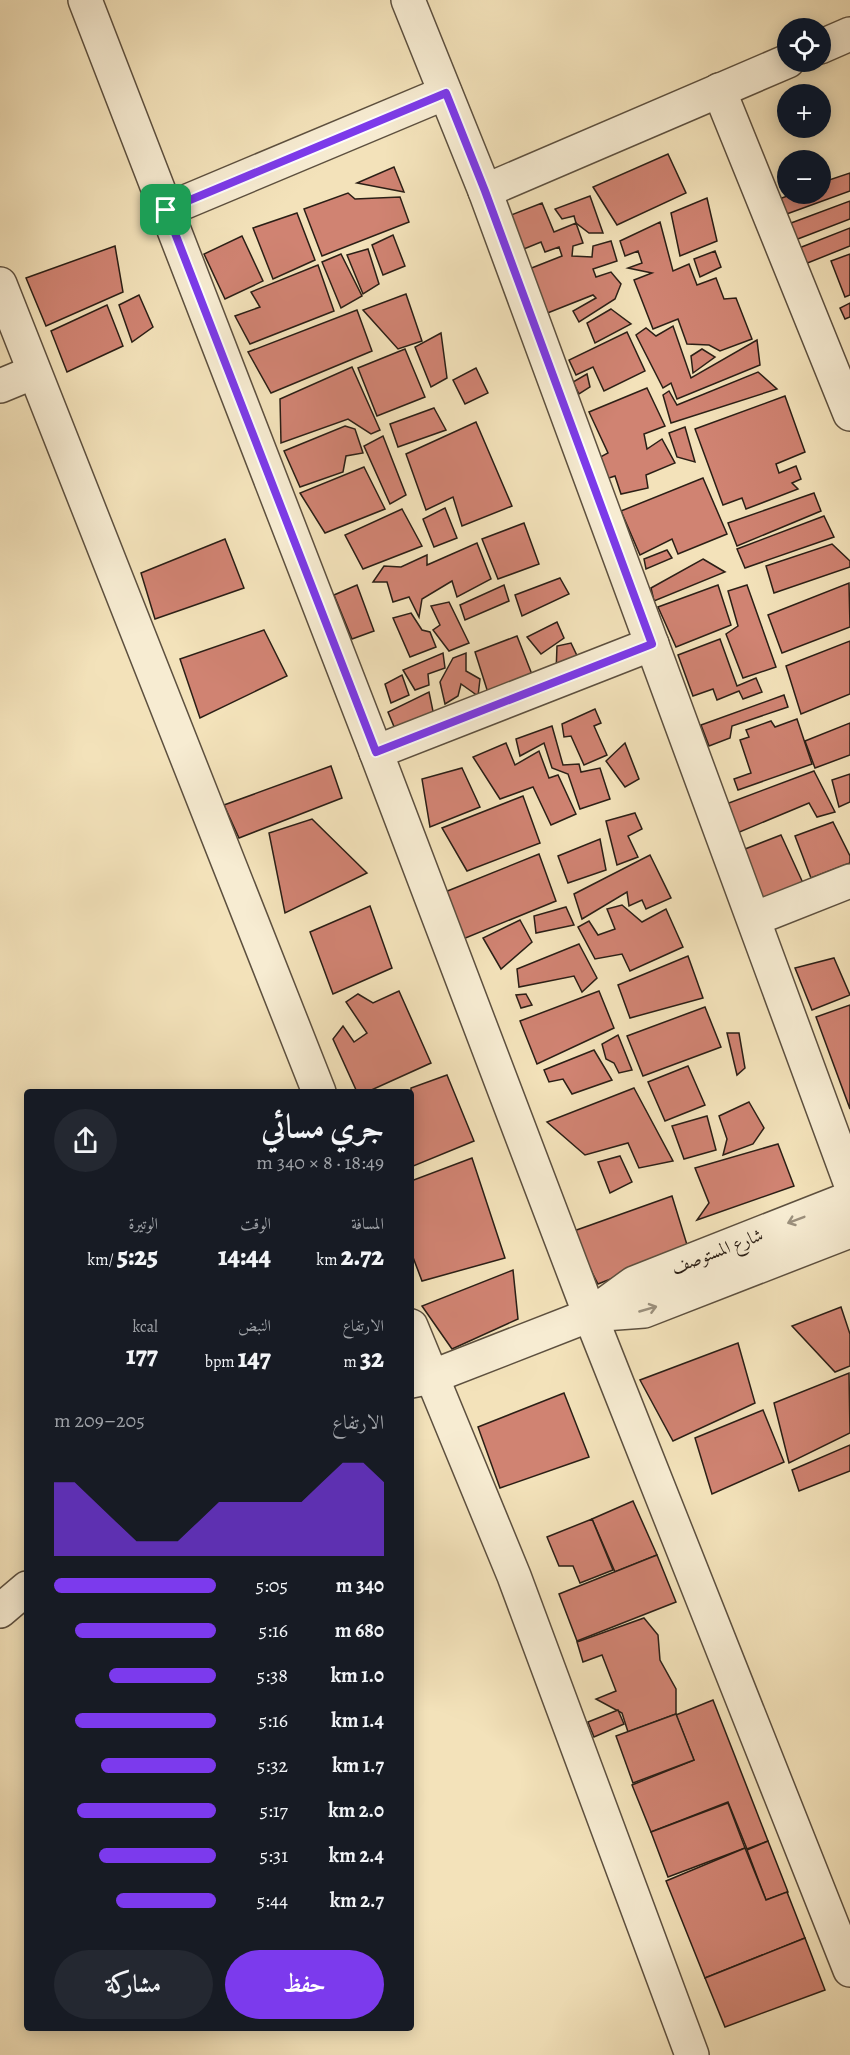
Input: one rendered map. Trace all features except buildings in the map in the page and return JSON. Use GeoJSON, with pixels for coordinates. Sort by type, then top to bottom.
{"type":"FeatureCollection","features":[{"type":"Feature","properties":{"kind":"street"},"geometry":{"type":"LineString","coordinates":[[85,0],[376,752],[590,1315],[850,1970]]}},
{"type":"Feature","properties":{"kind":"street"},"geometry":{"type":"LineString","coordinates":[[408,0],[485,191],[850,1182]]}},
{"type":"Feature","properties":{"kind":"street"},"geometry":{"type":"LineString","coordinates":[[831,42],[850,34]]}},
{"type":"Feature","properties":{"kind":"street"},"geometry":{"type":"LineString","coordinates":[[485,191],[777,66]]}},
{"type":"Feature","properties":{"kind":"street"},"geometry":{"type":"LineString","coordinates":[[719,90],[850,414]]}},
{"type":"Feature","properties":{"kind":"street"},"geometry":{"type":"LineString","coordinates":[[166,210],[446,93]]}},
{"type":"Feature","properties":{"kind":"street"},"geometry":{"type":"LineString","coordinates":[[0,284],[318,1089]]}},
{"type":"Feature","properties":{"kind":"street"},"geometry":{"type":"LineString","coordinates":[[0,386],[34,372]]}},
{"type":"Feature","properties":{"kind":"street"},"geometry":{"type":"LineString","coordinates":[[376,752],[652,644]]}},
{"type":"Feature","properties":{"kind":"street"},"geometry":{"type":"LineString","coordinates":[[754,919],[850,881]]}},
{"type":"Feature","properties":{"kind":"street","name":"شارع المستوصف"},"geometry":{"type":"LineString","coordinates":[[421,1379],[590,1315],[634,1283],[850,1198]]}},
{"type":"Feature","properties":{"kind":"street","name":"شارع المستوصف"},"geometry":{"type":"LineString","coordinates":[[590,1315],[644,1311],[850,1231]]}},
{"type":"Feature","properties":{"kind":"street"},"geometry":{"type":"LineString","coordinates":[[414,1342],[421,1379],[514,1576],[692,2055]]}},
{"type":"Feature","properties":{"kind":"street"},"geometry":{"type":"LineString","coordinates":[[0,1611],[24,1591]]}},
{"type":"Feature","properties":{"kind":"route"},"geometry":{"type":"LineString","coordinates":[[446,93],[485,191],[652,644],[376,752],[166,210],[446,93]]}}]}
